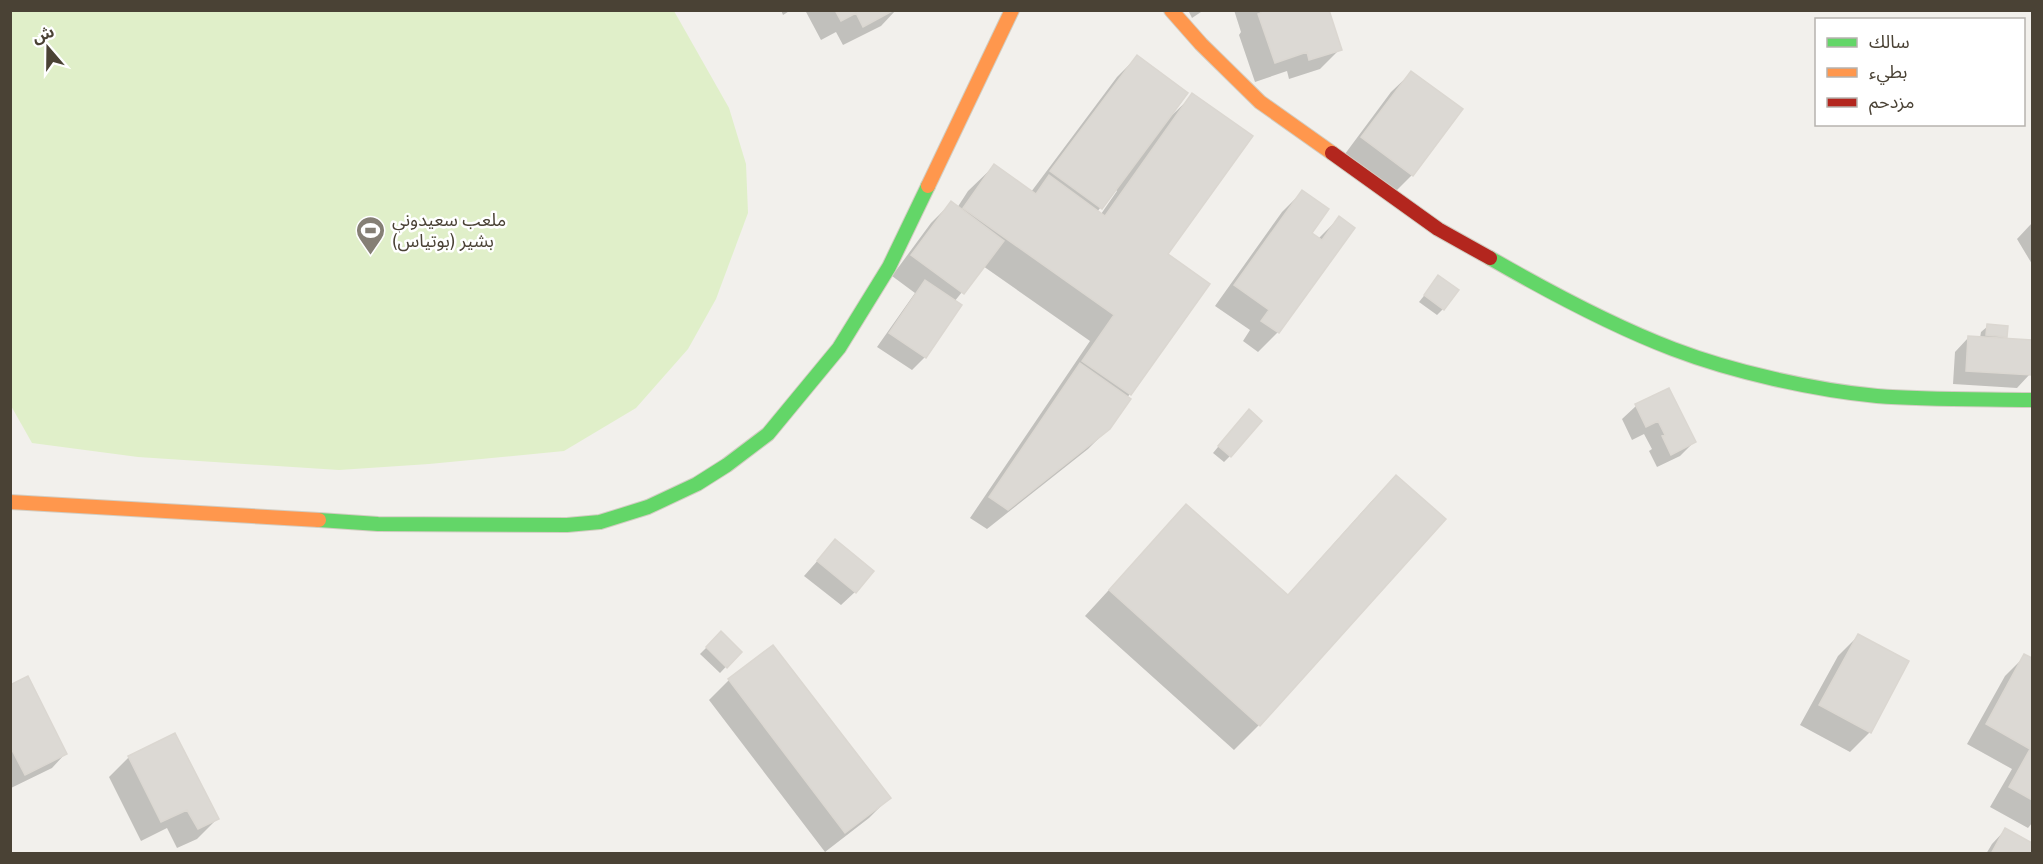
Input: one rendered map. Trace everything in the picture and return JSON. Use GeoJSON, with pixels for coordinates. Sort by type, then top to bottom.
{"type":"FeatureCollection","features":[{"type":"Feature","properties":{"kind":"street"},"geometry":{"type":"LineString","coordinates":[[10,502],[378,524],[567,525],[600,522],[648,507],[697,484],[768,434],[839,348],[889,267],[1012,10]]}},
{"type":"Feature","properties":{"kind":"street"},"geometry":{"type":"LineString","coordinates":[[1172,10],[1201,44],[1260,102],[1438,229],[1530,281],[1629,332],[1720,365],[1820,387],[1877,396],[2032,400]]}},
{"type":"Feature","properties":{"kind":"green space","name":"ملعب سعيدوني بشير (بوتياس)"},"geometry":{"type":"Polygon","coordinates":[[[10,11],[674,11],[729,108],[746,164],[748,213],[716,299],[688,349],[636,408],[564,451],[339,470],[138,457],[32,443],[10,404],[10,11]]]}},
{"type":"Feature","properties":{"kind":"building"},"geometry":{"type":"Polygon","coordinates":[[[835,10],[894,10],[863,27],[856,13],[841,21],[835,10]]]}},
{"type":"Feature","properties":{"kind":"building"},"geometry":{"type":"Polygon","coordinates":[[[1260,10],[1329,10],[1342,50],[1309,60],[1307,52],[1275,63],[1258,14],[1261,13],[1260,10]]]}},
{"type":"Feature","properties":{"kind":"building"},"geometry":{"type":"Polygon","coordinates":[[[1137,55],[1188,93],[1102,209],[1050,171],[1137,55]]]}},
{"type":"Feature","properties":{"kind":"building"},"geometry":{"type":"Polygon","coordinates":[[[1411,71],[1463,109],[1413,176],[1361,137],[1411,71]]]}},
{"type":"Feature","properties":{"kind":"building"},"geometry":{"type":"Polygon","coordinates":[[[1192,93],[1253,136],[1168,254],[1210,284],[1131,395],[1082,361],[1114,315],[963,208],[994,164],[1036,194],[1049,175],[1105,216],[1192,93]]]}},
{"type":"Feature","properties":{"kind":"building"},"geometry":{"type":"Polygon","coordinates":[[[1302,190],[1329,209],[1312,233],[1322,240],[1339,216],[1355,228],[1279,333],[1261,321],[1269,310],[1234,285],[1302,190]]]}},
{"type":"Feature","properties":{"kind":"building"},"geometry":{"type":"Polygon","coordinates":[[[951,201],[1004,241],[964,294],[911,255],[951,201]]]}},
{"type":"Feature","properties":{"kind":"building"},"geometry":{"type":"Polygon","coordinates":[[[1438,275],[1459,290],[1444,310],[1424,295],[1438,275]]]}},
{"type":"Feature","properties":{"kind":"building"},"geometry":{"type":"Polygon","coordinates":[[[925,280],[962,305],[926,358],[889,333],[925,280]]]}},
{"type":"Feature","properties":{"kind":"building"},"geometry":{"type":"Polygon","coordinates":[[[1987,324],[2008,326],[2007,337],[1986,335],[1987,324]]]}},
{"type":"Feature","properties":{"kind":"building"},"geometry":{"type":"Polygon","coordinates":[[[1968,336],[2032,340],[2032,375],[1966,371],[1968,336]]]}},
{"type":"Feature","properties":{"kind":"building"},"geometry":{"type":"Polygon","coordinates":[[[1080,363],[1131,399],[1110,429],[1008,510],[989,497],[1080,363]]]}},
{"type":"Feature","properties":{"kind":"building"},"geometry":{"type":"Polygon","coordinates":[[[1669,388],[1696,442],[1671,455],[1658,421],[1646,427],[1635,404],[1669,388]]]}},
{"type":"Feature","properties":{"kind":"building"},"geometry":{"type":"Polygon","coordinates":[[[1249,409],[1262,421],[1231,457],[1218,446],[1249,409]]]}},
{"type":"Feature","properties":{"kind":"building"},"geometry":{"type":"Polygon","coordinates":[[[1396,475],[1446,519],[1260,726],[1109,590],[1186,504],[1288,595],[1396,475]]]}},
{"type":"Feature","properties":{"kind":"building"},"geometry":{"type":"Polygon","coordinates":[[[835,539],[874,571],[856,593],[817,561],[835,539]]]}},
{"type":"Feature","properties":{"kind":"building"},"geometry":{"type":"Polygon","coordinates":[[[721,631],[742,652],[727,668],[706,647],[721,631]]]}},
{"type":"Feature","properties":{"kind":"building"},"geometry":{"type":"Polygon","coordinates":[[[1858,634],[1909,661],[1871,733],[1819,705],[1858,634]]]}},
{"type":"Feature","properties":{"kind":"building"},"geometry":{"type":"Polygon","coordinates":[[[773,645],[891,798],[845,833],[728,679],[773,645]]]}},
{"type":"Feature","properties":{"kind":"building"},"geometry":{"type":"Polygon","coordinates":[[[2024,654],[2032,658],[2032,800],[2009,787],[2030,749],[1986,724],[2024,654]]]}},
{"type":"Feature","properties":{"kind":"building"},"geometry":{"type":"Polygon","coordinates":[[[28,676],[67,754],[25,775],[10,746],[10,685],[28,676]]]}},
{"type":"Feature","properties":{"kind":"building"},"geometry":{"type":"Polygon","coordinates":[[[175,733],[219,819],[198,829],[187,810],[161,822],[128,756],[175,733]]]}},
{"type":"Feature","properties":{"kind":"building"},"geometry":{"type":"Polygon","coordinates":[[[2005,828],[2032,843],[2032,854],[1991,854],[2005,828]]]}},
{"type":"Feature","properties":{"kind":"traffic: fast"},"geometry":{"type":"LineString","coordinates":[[319,520],[378,524],[567,525],[600,522],[648,507],[697,484],[768,434],[839,348],[889,267],[928,186]]}},
{"type":"Feature","properties":{"kind":"traffic: fast"},"geometry":{"type":"LineString","coordinates":[[1490,258],[1603,319],[1673,349],[1747,372],[1801,385],[1877,396],[2032,400]]}},
{"type":"Feature","properties":{"kind":"traffic: slow"},"geometry":{"type":"LineString","coordinates":[[928,186],[1012,10]]}},
{"type":"Feature","properties":{"kind":"traffic: slow"},"geometry":{"type":"LineString","coordinates":[[1171,10],[1201,44],[1260,102],[1332,153]]}},
{"type":"Feature","properties":{"kind":"traffic: slow"},"geometry":{"type":"LineString","coordinates":[[10,502],[319,520]]}},
{"type":"Feature","properties":{"kind":"traffic: jam"},"geometry":{"type":"LineString","coordinates":[[1332,153],[1438,229],[1490,258]]}},
{"type":"Feature","properties":{"kind":"place","name":"ملعب سعيدوني بشير (بوتياس)"},"geometry":{"type":"Point","coordinates":[371,256]}}]}
